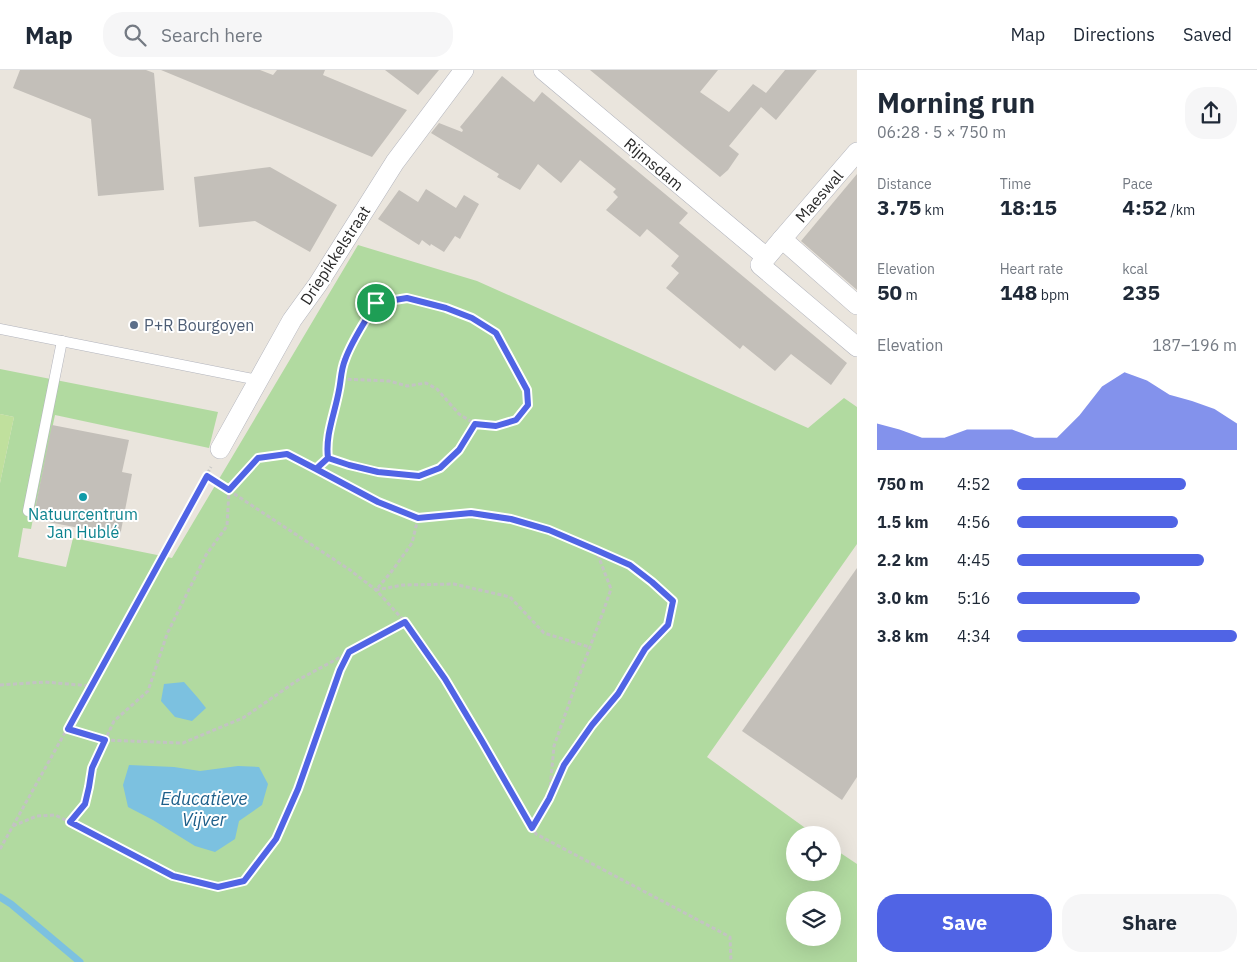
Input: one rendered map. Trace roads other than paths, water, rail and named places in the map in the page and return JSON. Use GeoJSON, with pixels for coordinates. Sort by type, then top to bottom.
{"type":"FeatureCollection","features":[{"type":"Feature","properties":{"kind":"street","name":"Driepikkelstraat"},"geometry":{"type":"LineString","coordinates":[[220,449],[292,320],[318,284],[396,162],[464,70]]}},
{"type":"Feature","properties":{"kind":"street","name":"Rijmsdam"},"geometry":{"type":"LineString","coordinates":[[543,70],[766,258]]}},
{"type":"Feature","properties":{"kind":"street","name":"Maeswal"},"geometry":{"type":"LineString","coordinates":[[782,239],[857,152]]}},
{"type":"Feature","properties":{"kind":"street"},"geometry":{"type":"LineString","coordinates":[[857,305],[782,239],[760,265],[857,348]]}},
{"type":"Feature","properties":{"kind":"lane"},"geometry":{"type":"LineString","coordinates":[[0,329],[258,380]]}},
{"type":"Feature","properties":{"kind":"lane"},"geometry":{"type":"LineString","coordinates":[[28,511],[62,342]]}},
{"type":"Feature","properties":{"kind":"water"},"geometry":{"type":"Polygon","coordinates":[[[184,682],[206,708],[192,721],[175,717],[161,701],[164,684],[184,682]]]}},
{"type":"Feature","properties":{"kind":"water","name":"Educatieve Vijver"},"geometry":{"type":"Polygon","coordinates":[[[129,765],[174,767],[200,771],[238,766],[259,767],[268,784],[262,805],[239,821],[235,839],[215,852],[195,846],[128,807],[123,785],[129,765]]]}},
{"type":"Feature","properties":{"kind":"waterway"},"geometry":{"type":"LineString","coordinates":[[0,897],[11,904],[80,962]]}},
{"type":"Feature","properties":{"kind":"place","name":"P+R Bourgoyen"},"geometry":{"type":"Point","coordinates":[134,325]}},
{"type":"Feature","properties":{"kind":"place","name":"Natuurcentrum Jan Hublé"},"geometry":{"type":"Point","coordinates":[83,497]}}]}
